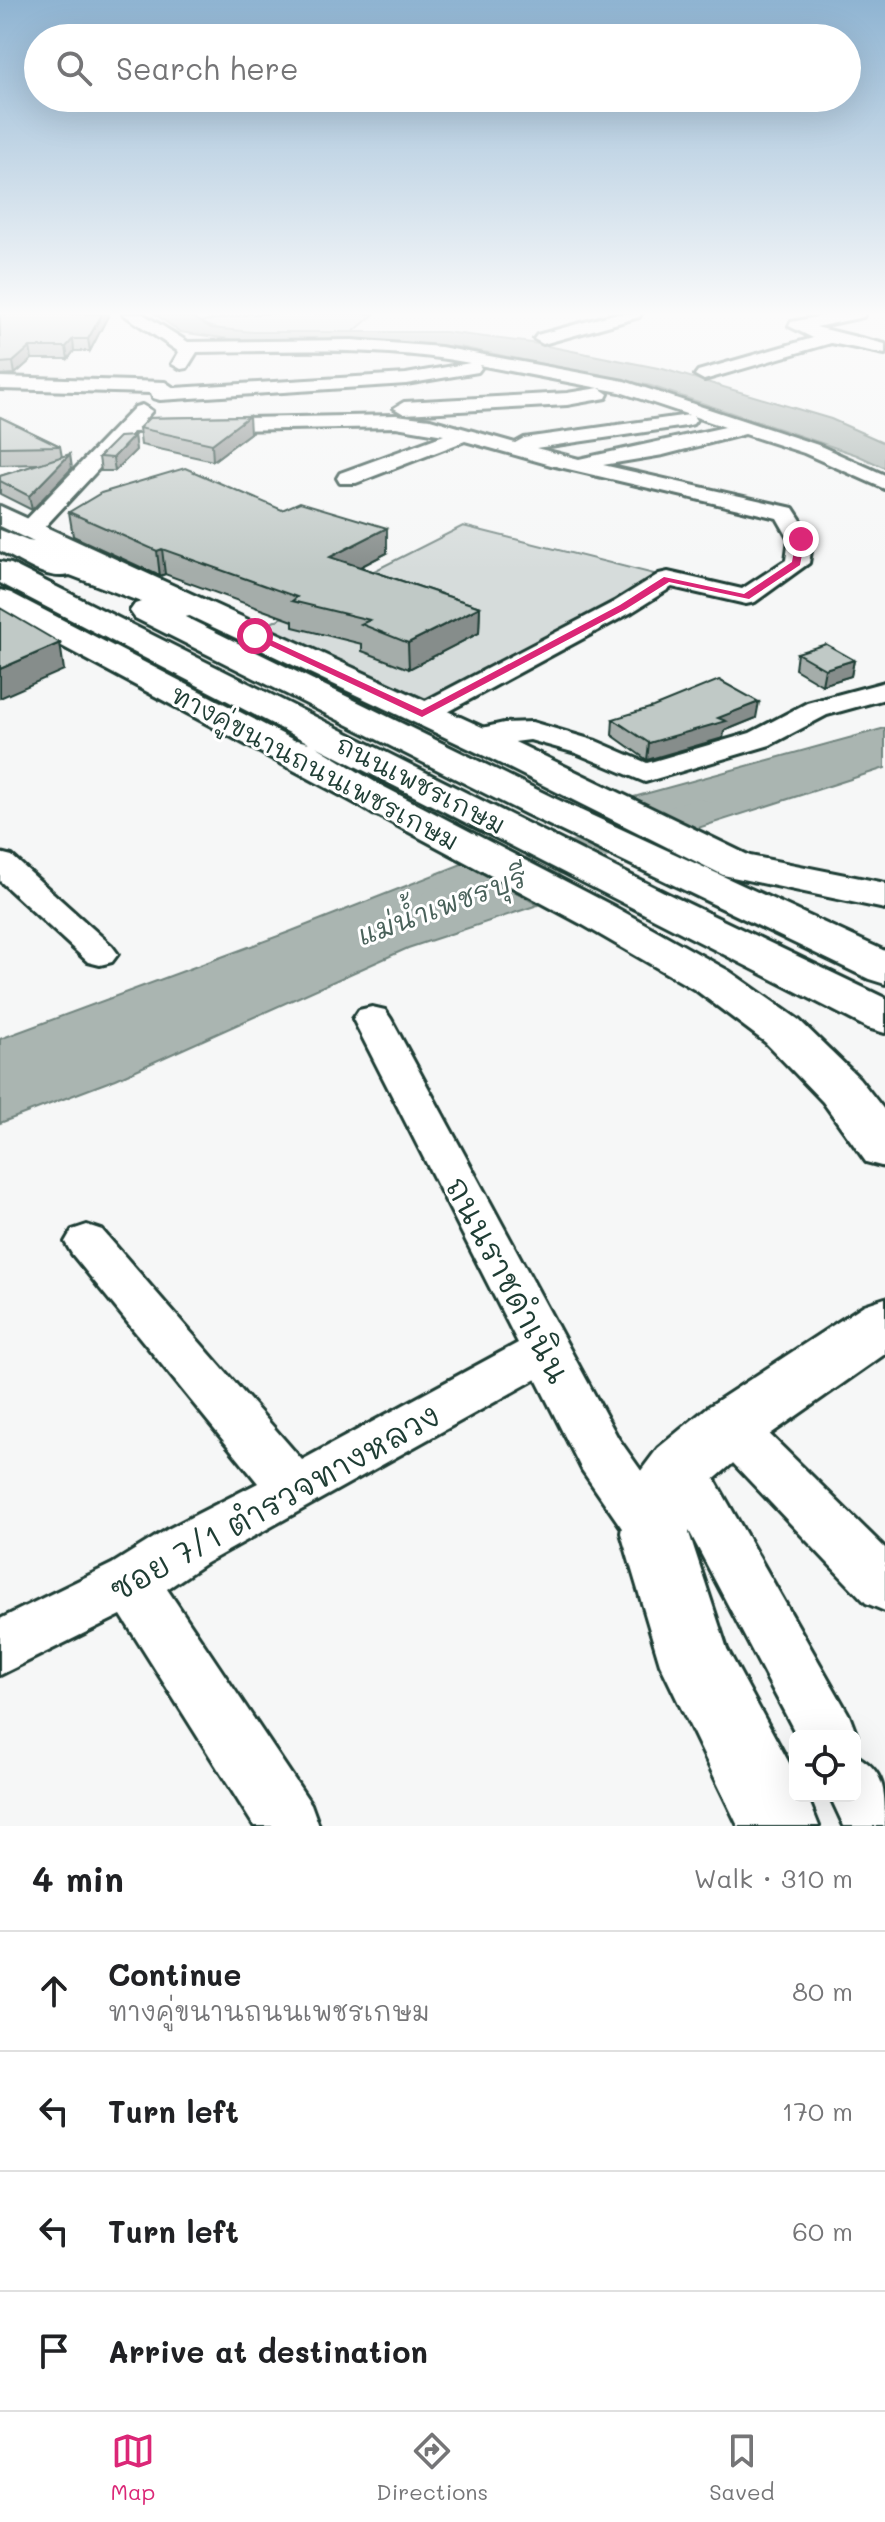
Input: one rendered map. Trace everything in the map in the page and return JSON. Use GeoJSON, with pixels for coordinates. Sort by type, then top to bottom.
{"type":"FeatureCollection","features":[{"type":"Feature","properties":{"kind":"main road"},"geometry":{"type":"LineString","coordinates":[[7,530],[255,636],[738,866],[885,896]]}},
{"type":"Feature","properties":{"kind":"main road","name":"ถนนเพชรเกษม"},"geometry":{"type":"LineString","coordinates":[[7,530],[540,806],[885,969]]}},
{"type":"Feature","properties":{"kind":"main road"},"geometry":{"type":"LineString","coordinates":[[0,571],[387,806]]}},
{"type":"Feature","properties":{"kind":"main road","name":"ถนนเพชรเกษม"},"geometry":{"type":"LineString","coordinates":[[0,571],[649,901],[885,1017]]}},
{"type":"Feature","properties":{"kind":"main road","name":"ทางคู่ขนานถนนเพชรเกษม"},"geometry":{"type":"LineString","coordinates":[[0,600],[599,916],[713,981],[782,1031],[841,1090],[885,1148]]}},
{"type":"Feature","properties":{"kind":"main road","name":"ถนนราชดำเนิน"},"geometry":{"type":"LineString","coordinates":[[780,1826],[696,1664],[655,1533],[660,1497],[706,1448],[885,1322]]}},
{"type":"Feature","properties":{"kind":"street"},"geometry":{"type":"LineString","coordinates":[[7,530],[154,399]]}},
{"type":"Feature","properties":{"kind":"street"},"geometry":{"type":"LineString","coordinates":[[133,420],[563,399]]}},
{"type":"Feature","properties":{"kind":"street"},"geometry":{"type":"LineString","coordinates":[[661,399],[811,449],[885,483]]}},
{"type":"Feature","properties":{"kind":"street"},"geometry":{"type":"LineString","coordinates":[[133,420],[396,421],[430,425],[569,463],[785,513],[801,539],[797,563],[746,597],[668,579],[623,607],[422,714]]}},
{"type":"Feature","properties":{"kind":"street"},"geometry":{"type":"LineString","coordinates":[[508,446],[611,434],[686,420]]}},
{"type":"Feature","properties":{"kind":"street"},"geometry":{"type":"LineString","coordinates":[[569,463],[663,449],[744,428]]}},
{"type":"Feature","properties":{"kind":"street"},"geometry":{"type":"LineString","coordinates":[[348,478],[466,434]]}},
{"type":"Feature","properties":{"kind":"street"},"geometry":{"type":"LineString","coordinates":[[474,738],[532,731],[586,747],[645,773],[760,739],[817,709],[885,690]]}},
{"type":"Feature","properties":{"kind":"street"},"geometry":{"type":"LineString","coordinates":[[0,863],[100,954]]}},
{"type":"Feature","properties":{"kind":"street","name":"ถนนราชดำเนิน"},"geometry":{"type":"LineString","coordinates":[[372,1019],[600,1454],[655,1533]]}},
{"type":"Feature","properties":{"kind":"street"},"geometry":{"type":"LineString","coordinates":[[87,1242],[295,1490]]}},
{"type":"Feature","properties":{"kind":"street","name":"ซอย 7/1 ตำรวจทางหลวง"},"geometry":{"type":"LineString","coordinates":[[0,1648],[131,1582],[187,1546],[295,1490],[547,1350]]}},
{"type":"Feature","properties":{"kind":"street"},"geometry":{"type":"LineString","coordinates":[[706,1448],[885,1585]]}},
{"type":"Feature","properties":{"kind":"street"},"geometry":{"type":"LineString","coordinates":[[706,1448],[825,1730]]}},
{"type":"Feature","properties":{"kind":"street"},"geometry":{"type":"LineString","coordinates":[[131,1582],[289,1826]]}},
{"type":"Feature","properties":{"kind":"street"},"geometry":{"type":"LineString","coordinates":[[861,1796],[877,1826]]}},
{"type":"Feature","properties":{"kind":"shaded area"},"geometry":{"type":"Polygon","coordinates":[[[463,526],[678,580],[445,707],[261,628],[463,526]]]}},
{"type":"Feature","properties":{"kind":"water"},"geometry":{"type":"Polygon","coordinates":[[[690,399],[765,399],[831,419],[885,443],[885,468],[857,455],[690,399]]]}},
{"type":"Feature","properties":{"kind":"water"},"geometry":{"type":"Polygon","coordinates":[[[885,728],[885,768],[695,829],[630,798],[885,728]]]}},
{"type":"Feature","properties":{"kind":"water"},"geometry":{"type":"Polygon","coordinates":[[[464,863],[538,905],[408,948],[116,1079],[0,1123],[0,1039],[289,932],[464,863]]]}},
{"type":"Feature","properties":{"kind":"building"},"geometry":{"type":"Polygon","coordinates":[[[249,416],[212,444],[139,428],[149,418],[249,416]]]}},
{"type":"Feature","properties":{"kind":"building"},"geometry":{"type":"Polygon","coordinates":[[[0,417],[60,446],[0,447],[0,417]]]}},
{"type":"Feature","properties":{"kind":"building"},"geometry":{"type":"Polygon","coordinates":[[[134,436],[113,458],[99,457],[119,437],[134,436]]]}},
{"type":"Feature","properties":{"kind":"building"},"geometry":{"type":"Polygon","coordinates":[[[70,454],[29,496],[0,481],[0,476],[70,454]]]}},
{"type":"Feature","properties":{"kind":"building"},"geometry":{"type":"Polygon","coordinates":[[[185,468],[282,510],[300,502],[387,528],[330,557],[480,607],[408,643],[361,624],[370,620],[292,601],[297,597],[162,549],[157,551],[69,512],[101,493],[185,468]]]}},
{"type":"Feature","properties":{"kind":"building"},"geometry":{"type":"Polygon","coordinates":[[[0,608],[60,643],[0,669],[0,608]]]}},
{"type":"Feature","properties":{"kind":"building"},"geometry":{"type":"Polygon","coordinates":[[[826,644],[854,660],[825,669],[797,653],[826,644]]]}},
{"type":"Feature","properties":{"kind":"building"},"geometry":{"type":"Polygon","coordinates":[[[719,680],[759,702],[718,718],[726,721],[649,743],[613,719],[653,707],[719,680]]]}},
{"type":"Feature","properties":{"kind":"waterway","name":"แม่น้ำเพชรบุรี"},"geometry":{"type":"LineString","coordinates":[[439,903],[696,811]]}},
{"type":"Feature","properties":{"kind":"route"},"geometry":{"type":"LineString","coordinates":[[255,636],[422,714],[623,607],[668,579],[746,597],[797,563],[801,539]]}}]}
